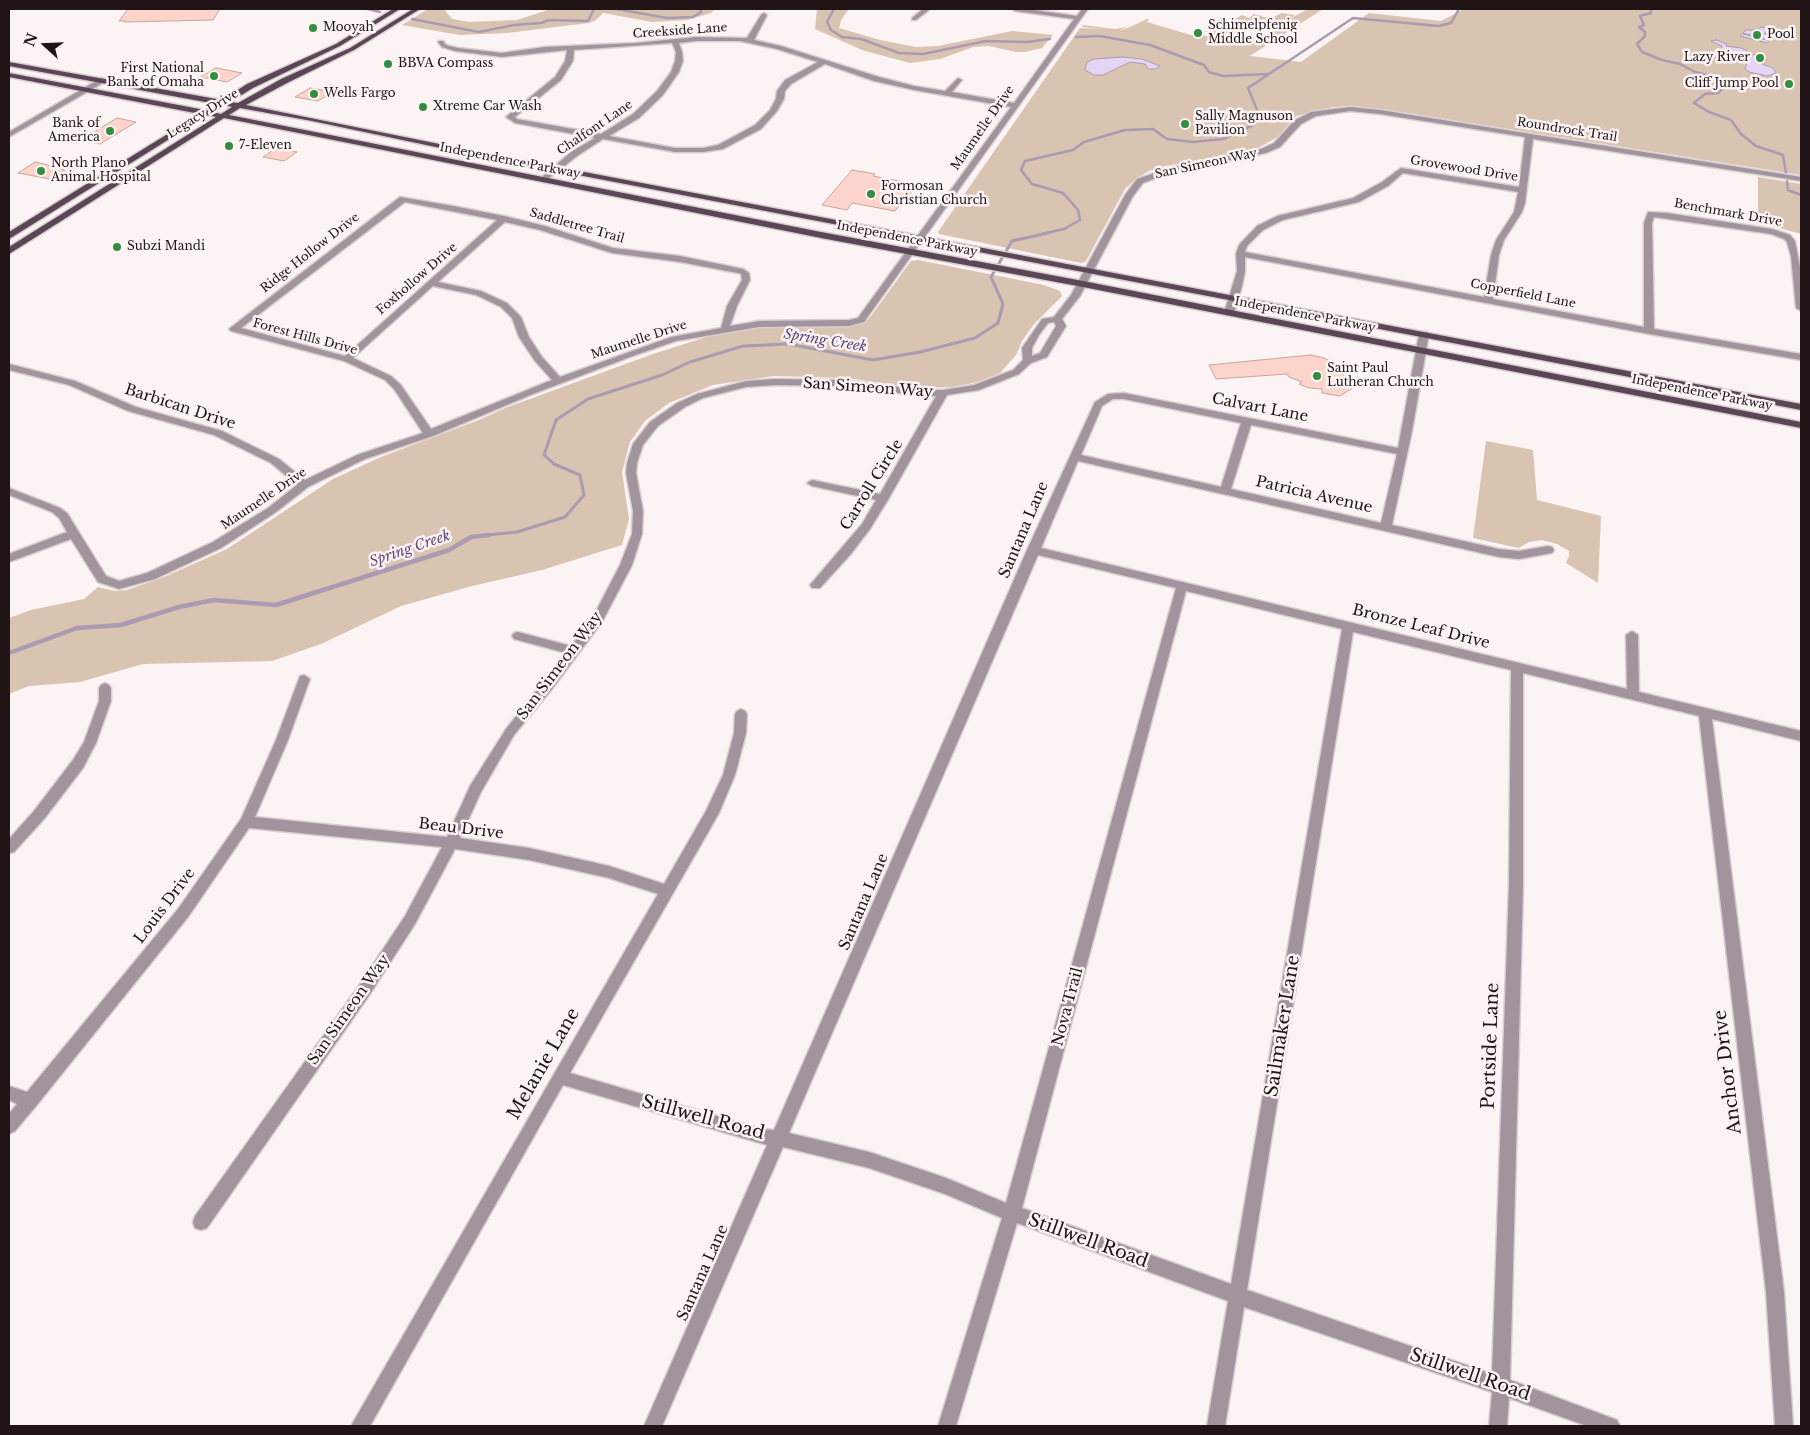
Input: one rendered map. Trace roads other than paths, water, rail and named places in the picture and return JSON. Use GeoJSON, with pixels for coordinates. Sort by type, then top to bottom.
{"type":"FeatureCollection","features":[{"type":"Feature","properties":{"kind":"main road","name":"Legacy Drive"},"geometry":{"type":"LineString","coordinates":[[9,236],[223,102],[272,75],[353,37],[396,9]]}},
{"type":"Feature","properties":{"kind":"main road","name":"Legacy Drive"},"geometry":{"type":"LineString","coordinates":[[9,251],[240,105],[284,80],[340,55],[417,9]]}},
{"type":"Feature","properties":{"kind":"main road"},"geometry":{"type":"LineString","coordinates":[[326,51],[340,55]]}},
{"type":"Feature","properties":{"kind":"main road","name":"Independence Parkway"},"geometry":{"type":"LineString","coordinates":[[11,65],[240,105],[920,239],[1801,407]]}},
{"type":"Feature","properties":{"kind":"main road","name":"Independence Parkway"},"geometry":{"type":"LineString","coordinates":[[9,75],[90,89],[221,117],[347,140],[1801,425]]}},
{"type":"Feature","properties":{"kind":"main road"},"geometry":{"type":"LineString","coordinates":[[347,140],[363,129]]}},
{"type":"Feature","properties":{"kind":"main road"},"geometry":{"type":"LineString","coordinates":[[100,193],[100,189],[124,172],[121,166]]}},
{"type":"Feature","properties":{"kind":"main road"},"geometry":{"type":"LineString","coordinates":[[36,219],[54,223]]}},
{"type":"Feature","properties":{"kind":"main road"},"geometry":{"type":"LineString","coordinates":[[1664,398],[1665,381]]}},
{"type":"Feature","properties":{"kind":"street"},"geometry":{"type":"LineString","coordinates":[[914,19],[927,9]]}},
{"type":"Feature","properties":{"kind":"street"},"geometry":{"type":"LineString","coordinates":[[1015,9],[1078,18]]}},
{"type":"Feature","properties":{"kind":"street","name":"Maumelle Drive"},"geometry":{"type":"LineString","coordinates":[[73,534],[102,578],[119,585],[151,576],[217,545],[272,510],[304,484],[361,457],[430,434],[558,381],[657,344],[725,329],[759,324],[857,322],[864,317],[1085,9]]}},
{"type":"Feature","properties":{"kind":"street"},"geometry":{"type":"LineString","coordinates":[[750,40],[764,15]]}},
{"type":"Feature","properties":{"kind":"street","name":"Creekside Lane"},"geometry":{"type":"LineString","coordinates":[[441,42],[449,48],[489,55],[719,38],[750,40],[779,47],[893,83],[1015,105]]}},
{"type":"Feature","properties":{"kind":"street","name":"Chalfont Lane"},"geometry":{"type":"LineString","coordinates":[[544,180],[574,154],[636,116],[660,93],[675,72],[679,62],[679,52],[675,41]]}},
{"type":"Feature","properties":{"kind":"street"},"geometry":{"type":"LineString","coordinates":[[571,48],[569,61],[558,78],[510,117],[516,121],[675,150],[704,150],[720,147],[742,137],[758,126],[773,111],[780,99],[781,91],[788,82],[824,62]]}},
{"type":"Feature","properties":{"kind":"street"},"geometry":{"type":"LineString","coordinates":[[9,135],[104,80]]}},
{"type":"Feature","properties":{"kind":"street"},"geometry":{"type":"LineString","coordinates":[[947,94],[958,80]]}},
{"type":"Feature","properties":{"kind":"street","name":"Roundrock Trail"},"geometry":{"type":"LineString","coordinates":[[1329,111],[1362,110],[1801,179]]}},
{"type":"Feature","properties":{"kind":"street","name":"San Simeon Way"},"geometry":{"type":"LineString","coordinates":[[1028,361],[1027,348],[1034,334],[1045,321],[1057,319],[1083,284],[1129,195],[1140,181],[1172,169],[1263,151],[1277,145],[1298,122],[1314,114],[1329,111]]}},
{"type":"Feature","properties":{"kind":"street"},"geometry":{"type":"LineString","coordinates":[[1488,299],[1495,255],[1500,240],[1518,212],[1524,190],[1525,162],[1530,136]]}},
{"type":"Feature","properties":{"kind":"street","name":"Grovewood Drive"},"geometry":{"type":"LineString","coordinates":[[1240,254],[1251,235],[1269,223],[1280,218],[1356,200],[1385,184],[1401,170],[1524,190]]}},
{"type":"Feature","properties":{"kind":"street","name":"Saddletree Trail"},"geometry":{"type":"LineString","coordinates":[[403,199],[542,228],[612,250],[680,259],[740,271],[745,274],[746,280],[732,306],[725,329]]}},
{"type":"Feature","properties":{"kind":"street","name":"Ridge Hollow Drive"},"geometry":{"type":"LineString","coordinates":[[234,329],[403,199]]}},
{"type":"Feature","properties":{"kind":"street","name":"Benchmark Drive"},"geometry":{"type":"LineString","coordinates":[[1649,331],[1648,223],[1651,214],[1772,232],[1787,237],[1791,241],[1796,256],[1801,308]]}},
{"type":"Feature","properties":{"kind":"street","name":"Foxhollow Drive"},"geometry":{"type":"LineString","coordinates":[[347,359],[504,219]]}},
{"type":"Feature","properties":{"kind":"street"},"geometry":{"type":"LineString","coordinates":[[1229,313],[1241,271],[1240,254]]}},
{"type":"Feature","properties":{"kind":"street","name":"Copperfield Lane"},"geometry":{"type":"LineString","coordinates":[[1240,254],[1488,299],[1649,331],[1801,357]]}},
{"type":"Feature","properties":{"kind":"street"},"geometry":{"type":"LineString","coordinates":[[432,283],[484,295],[504,305],[516,317],[524,337],[538,359],[558,381]]}},
{"type":"Feature","properties":{"kind":"street","name":"San Simeon Way"},"geometry":{"type":"LineString","coordinates":[[201,1222],[368,984],[410,920],[451,843],[475,790],[510,732],[574,652],[602,611],[626,565],[634,544],[639,520],[631,473],[638,444],[645,434],[666,414],[700,396],[746,384],[776,382],[844,383],[902,392],[943,393],[987,385],[1016,372],[1028,361],[1044,355],[1061,326],[1057,319]]}},
{"type":"Feature","properties":{"kind":"street","name":"Forest Hills Drive"},"geometry":{"type":"LineString","coordinates":[[234,329],[347,359],[388,378],[398,387],[430,434]]}},
{"type":"Feature","properties":{"kind":"street"},"geometry":{"type":"LineString","coordinates":[[1386,526],[1423,351],[1424,334]]}},
{"type":"Feature","properties":{"kind":"street","name":"Barbican Drive"},"geometry":{"type":"LineString","coordinates":[[9,367],[72,383],[132,409],[218,432],[275,461],[304,484]]}},
{"type":"Feature","properties":{"kind":"street","name":"Carroll Circle"},"geometry":{"type":"LineString","coordinates":[[816,585],[846,552],[884,498],[943,393]]}},
{"type":"Feature","properties":{"kind":"street","name":"Calvart Lane"},"geometry":{"type":"LineString","coordinates":[[1111,396],[1124,396],[1402,452]]}},
{"type":"Feature","properties":{"kind":"street","name":"Santana Lane"},"geometry":{"type":"LineString","coordinates":[[654,1426],[1074,457],[1098,404],[1111,396]]}},
{"type":"Feature","properties":{"kind":"street"},"geometry":{"type":"LineString","coordinates":[[1225,490],[1247,421]]}},
{"type":"Feature","properties":{"kind":"street","name":"Patricia Avenue"},"geometry":{"type":"LineString","coordinates":[[1074,457],[1499,553],[1519,555],[1548,550]]}},
{"type":"Feature","properties":{"kind":"street"},"geometry":{"type":"LineString","coordinates":[[812,483],[884,498]]}},
{"type":"Feature","properties":{"kind":"street"},"geometry":{"type":"LineString","coordinates":[[9,491],[56,510],[63,516],[73,534],[9,558]]}},
{"type":"Feature","properties":{"kind":"street","name":"Bronze Leaf Drive"},"geometry":{"type":"LineString","coordinates":[[1034,550],[1801,736]]}},
{"type":"Feature","properties":{"kind":"street","name":"Nova Trail"},"geometry":{"type":"LineString","coordinates":[[947,1426],[1012,1213],[1182,586]]}},
{"type":"Feature","properties":{"kind":"street","name":"Sailmaker Lane"},"geometry":{"type":"LineString","coordinates":[[1216,1426],[1239,1296],[1348,626]]}},
{"type":"Feature","properties":{"kind":"street"},"geometry":{"type":"LineString","coordinates":[[1632,635],[1633,695]]}},
{"type":"Feature","properties":{"kind":"street"},"geometry":{"type":"LineString","coordinates":[[518,636],[574,652]]}},
{"type":"Feature","properties":{"kind":"street","name":"Portside Lane"},"geometry":{"type":"LineString","coordinates":[[1498,1426],[1501,1386],[1508,1095],[1516,885],[1517,667]]}},
{"type":"Feature","properties":{"kind":"street","name":"Louis Drive"},"geometry":{"type":"LineString","coordinates":[[9,1126],[183,913],[246,822],[282,740],[304,679]]}},
{"type":"Feature","properties":{"kind":"street"},"geometry":{"type":"LineString","coordinates":[[9,848],[39,815],[78,764],[100,719],[105,701],[105,688]]}},
{"type":"Feature","properties":{"kind":"street","name":"Anchor Drive"},"geometry":{"type":"LineString","coordinates":[[1705,713],[1775,1292],[1784,1426]]}},
{"type":"Feature","properties":{"kind":"street","name":"Melanie Lane"},"geometry":{"type":"LineString","coordinates":[[360,1426],[558,1077],[712,813],[729,775],[740,733],[741,714]]}},
{"type":"Feature","properties":{"kind":"street","name":"Beau Drive"},"geometry":{"type":"LineString","coordinates":[[246,822],[451,843],[529,854],[609,872],[668,891]]}},
{"type":"Feature","properties":{"kind":"street","name":"Stillwell Road"},"geometry":{"type":"LineString","coordinates":[[558,1077],[743,1132],[779,1138],[869,1160],[946,1186],[1012,1213],[1239,1296],[1611,1426]]}},
{"type":"Feature","properties":{"kind":"street"},"geometry":{"type":"LineString","coordinates":[[9,1093],[30,1101]]}},
{"type":"Feature","properties":{"kind":"waterway"},"geometry":{"type":"LineString","coordinates":[[368,9],[380,12]]}},
{"type":"Feature","properties":{"kind":"waterway"},"geometry":{"type":"LineString","coordinates":[[412,19],[479,32],[514,25],[541,23],[549,20],[588,21],[594,9]]}},
{"type":"Feature","properties":{"kind":"waterway"},"geometry":{"type":"LineString","coordinates":[[617,9],[667,18],[693,17],[701,12],[700,9]]}},
{"type":"Feature","properties":{"kind":"waterway"},"geometry":{"type":"LineString","coordinates":[[834,9],[827,22],[831,30],[842,37],[861,39],[899,53],[923,54],[986,41],[1026,42],[1050,39]]}},
{"type":"Feature","properties":{"kind":"waterway","name":"Spring Creek"},"geometry":{"type":"LineString","coordinates":[[1042,234],[1064,229],[1080,220],[1078,210],[1063,193],[1032,184],[1021,170],[1025,161],[1073,150],[1084,142],[1125,130],[1153,129],[1167,139],[1193,142],[1223,139],[1253,125],[1260,117],[1248,88],[1353,18],[1439,26],[1451,23],[1459,9]]}},
{"type":"Feature","properties":{"kind":"waterway"},"geometry":{"type":"LineString","coordinates":[[1651,9],[1651,13],[1640,16],[1644,25],[1639,27],[1645,32],[1645,36],[1637,44],[1642,52],[1662,60],[1680,64],[1695,72],[1724,79],[1726,86],[1718,93],[1705,94],[1694,103],[1709,112],[1731,120],[1741,134],[1756,146],[1783,155],[1786,173]]}},
{"type":"Feature","properties":{"kind":"waterway"},"geometry":{"type":"LineString","coordinates":[[1076,37],[1100,36],[1150,45],[1204,65],[1209,72],[1223,76],[1268,74]]}},
{"type":"Feature","properties":{"kind":"waterway"},"geometry":{"type":"LineString","coordinates":[[1787,180],[1788,190],[1801,195]]}},
{"type":"Feature","properties":{"kind":"waterway","name":"Spring Creek"},"geometry":{"type":"LineString","coordinates":[[477,536],[517,532],[565,517],[584,495],[580,475],[554,464],[544,455],[556,420],[588,399],[662,375],[690,362],[743,346],[788,344],[873,360],[920,352],[975,338],[998,323],[1003,304],[991,277],[1012,241],[1048,233]]}},
{"type":"Feature","properties":{"kind":"waterway","name":"Spring Creek"},"geometry":{"type":"LineString","coordinates":[[9,653],[77,628],[121,625],[179,607],[214,600],[276,605],[449,550],[471,537],[489,535]]}},
{"type":"Feature","properties":{"kind":"place","name":"Mooyah"},"geometry":{"type":"Point","coordinates":[313,28]}},
{"type":"Feature","properties":{"kind":"place","name":"Schimelpfenig Middle School"},"geometry":{"type":"Point","coordinates":[1198,33]}},
{"type":"Feature","properties":{"kind":"place","name":"Pool"},"geometry":{"type":"Point","coordinates":[1757,35]}},
{"type":"Feature","properties":{"kind":"place","name":"Lazy River"},"geometry":{"type":"Point","coordinates":[1760,58]}},
{"type":"Feature","properties":{"kind":"place","name":"BBVA Compass"},"geometry":{"type":"Point","coordinates":[388,64]}},
{"type":"Feature","properties":{"kind":"place","name":"First National Bank of Omaha"},"geometry":{"type":"Point","coordinates":[214,76]}},
{"type":"Feature","properties":{"kind":"place","name":"Cliff Jump Pool"},"geometry":{"type":"Point","coordinates":[1789,84]}},
{"type":"Feature","properties":{"kind":"place","name":"Wells Fargo"},"geometry":{"type":"Point","coordinates":[314,94]}},
{"type":"Feature","properties":{"kind":"place","name":"Xtreme Car Wash"},"geometry":{"type":"Point","coordinates":[423,107]}},
{"type":"Feature","properties":{"kind":"place","name":"Sally Magnuson Pavilion"},"geometry":{"type":"Point","coordinates":[1185,124]}},
{"type":"Feature","properties":{"kind":"place","name":"Bank of America"},"geometry":{"type":"Point","coordinates":[110,131]}},
{"type":"Feature","properties":{"kind":"place","name":"7-Eleven"},"geometry":{"type":"Point","coordinates":[229,146]}},
{"type":"Feature","properties":{"kind":"place","name":"North Plano Animal Hospital"},"geometry":{"type":"Point","coordinates":[41,171]}},
{"type":"Feature","properties":{"kind":"place","name":"Formosan Christian Church"},"geometry":{"type":"Point","coordinates":[871,194]}},
{"type":"Feature","properties":{"kind":"place","name":"Subzi Mandi"},"geometry":{"type":"Point","coordinates":[117,247]}},
{"type":"Feature","properties":{"kind":"place","name":"Saint Paul Lutheran Church"},"geometry":{"type":"Point","coordinates":[1317,376]}}]}
